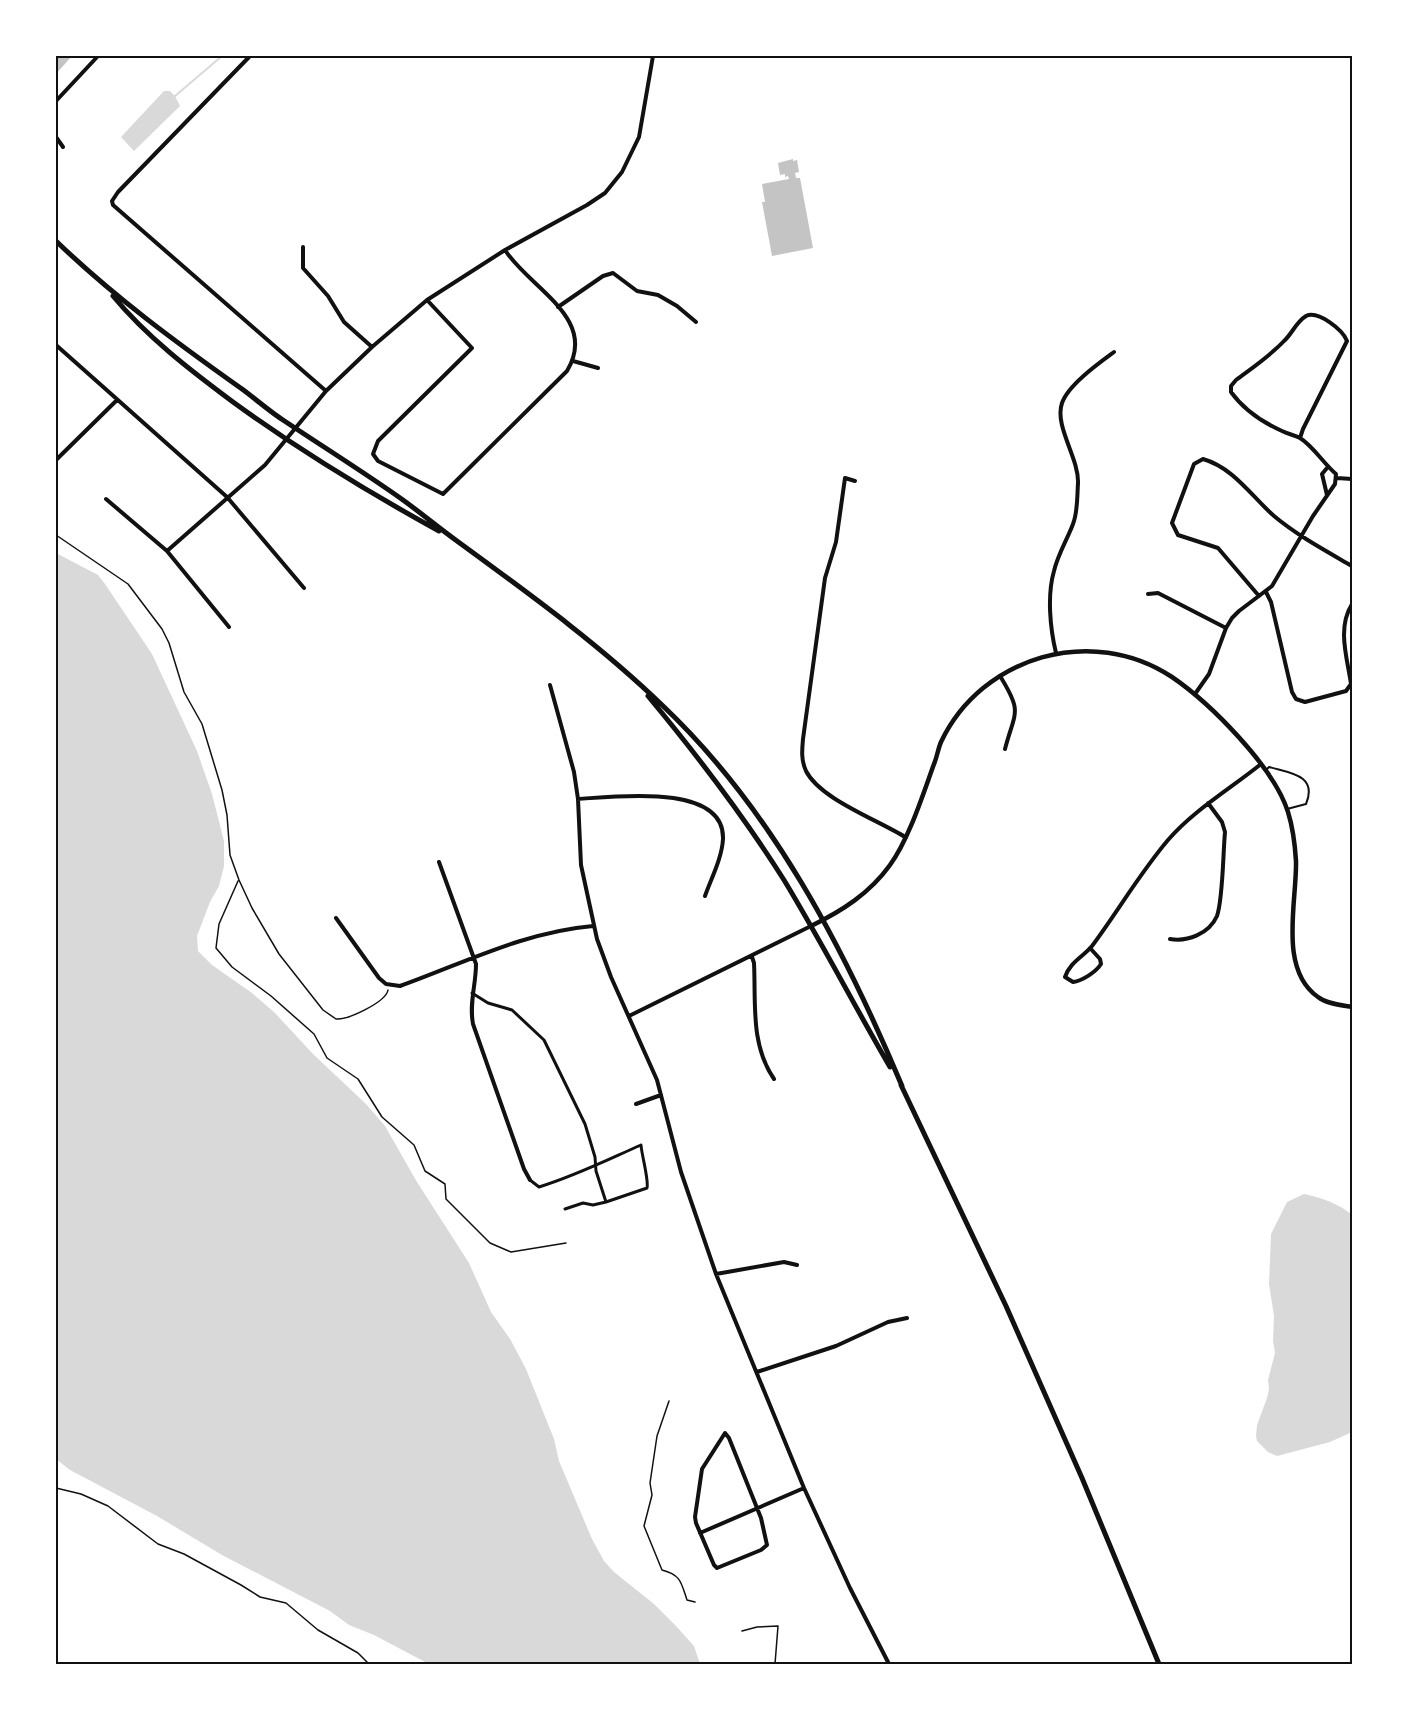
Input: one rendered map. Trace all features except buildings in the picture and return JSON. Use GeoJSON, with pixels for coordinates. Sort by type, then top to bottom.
{"type":"FeatureCollection","features":[{"type":"Feature","properties":{"kind":"main road"},"geometry":{"type":"LineString","coordinates":[[56,241],[106,288],[131,318],[167,351],[209,384],[341,476],[456,540]]}},
{"type":"Feature","properties":{"kind":"main road"},"geometry":{"type":"LineString","coordinates":[[106,288],[174,342],[295,428],[404,501],[571,626],[662,705],[727,775],[775,841],[850,972],[1006,1306],[1092,1500],[1159,1665]]}},
{"type":"Feature","properties":{"kind":"main road"},"geometry":{"type":"LineString","coordinates":[[639,685],[732,801],[811,926],[902,1086]]}},
{"type":"Feature","properties":{"kind":"street"},"geometry":{"type":"LineString","coordinates":[[56,102],[98,56]]}},
{"type":"Feature","properties":{"kind":"street"},"geometry":{"type":"LineString","coordinates":[[250,56],[112,201],[117,210],[326,391]]}},
{"type":"Feature","properties":{"kind":"street"},"geometry":{"type":"LineString","coordinates":[[167,550],[265,465],[326,391],[372,347],[427,300],[505,250],[605,193],[622,172],[643,124],[653,56]]}},
{"type":"Feature","properties":{"kind":"street"},"geometry":{"type":"LineString","coordinates":[[56,137],[63,147]]}},
{"type":"Feature","properties":{"kind":"street"},"geometry":{"type":"LineString","coordinates":[[303,247],[303,268],[328,296],[344,322],[372,347]]}},
{"type":"Feature","properties":{"kind":"street"},"geometry":{"type":"LineString","coordinates":[[427,300],[471,348],[378,441],[373,454],[378,460],[443,494],[567,370],[573,361],[576,339],[571,322],[505,250]]}},
{"type":"Feature","properties":{"kind":"street"},"geometry":{"type":"LineString","coordinates":[[558,307],[603,276],[613,273],[637,291],[658,295],[678,306],[696,322]]}},
{"type":"Feature","properties":{"kind":"street"},"geometry":{"type":"LineString","coordinates":[[1195,694],[1209,674],[1226,628],[1239,611],[1272,586],[1328,496],[1336,478],[1336,474],[1327,468],[1319,456],[1300,438],[1261,421],[1240,405],[1231,392],[1231,386],[1285,341],[1307,316],[1313,315],[1338,327],[1347,341],[1300,438]]}},
{"type":"Feature","properties":{"kind":"street"},"geometry":{"type":"LineString","coordinates":[[56,345],[227,497],[304,588]]}},
{"type":"Feature","properties":{"kind":"street"},"geometry":{"type":"LineString","coordinates":[[1056,653],[1051,614],[1051,581],[1075,518],[1078,479],[1060,412],[1067,394],[1094,367],[1114,352]]}},
{"type":"Feature","properties":{"kind":"street"},"geometry":{"type":"LineString","coordinates":[[573,361],[598,368]]}},
{"type":"Feature","properties":{"kind":"street"},"geometry":{"type":"LineString","coordinates":[[56,460],[117,400]]}},
{"type":"Feature","properties":{"kind":"street"},"geometry":{"type":"LineString","coordinates":[[1259,596],[1218,548],[1178,535],[1174,530],[1172,523],[1194,465],[1203,459],[1211,461],[1245,486],[1274,516],[1353,566]]}},
{"type":"Feature","properties":{"kind":"street"},"geometry":{"type":"LineString","coordinates":[[1327,468],[1322,474],[1328,496]]}},
{"type":"Feature","properties":{"kind":"street"},"geometry":{"type":"LineString","coordinates":[[855,481],[845,478],[836,542],[825,578],[802,757],[810,778],[825,792],[905,837]]}},
{"type":"Feature","properties":{"kind":"street"},"geometry":{"type":"LineString","coordinates":[[1336,478],[1353,478]]}},
{"type":"Feature","properties":{"kind":"street"},"geometry":{"type":"LineString","coordinates":[[106,499],[167,550],[229,627]]}},
{"type":"Feature","properties":{"kind":"street"},"geometry":{"type":"LineString","coordinates":[[1266,592],[1271,602],[1292,692],[1296,699],[1305,702],[1346,691],[1351,684],[1343,636],[1347,613],[1353,604]]}},
{"type":"Feature","properties":{"kind":"street"},"geometry":{"type":"LineString","coordinates":[[1148,594],[1158,593],[1226,628]]}},
{"type":"Feature","properties":{"kind":"street"},"geometry":{"type":"LineString","coordinates":[[629,1016],[752,957],[822,921],[855,901],[874,884],[896,856],[941,743],[953,720],[976,694],[1000,675],[1029,660],[1056,653],[1093,651],[1119,655],[1168,675],[1195,694],[1236,734],[1261,764],[1287,809],[1294,835],[1296,862],[1292,941],[1296,964],[1302,979],[1311,992],[1320,999],[1337,1005],[1353,1007]]}},
{"type":"Feature","properties":{"kind":"street"},"geometry":{"type":"LineString","coordinates":[[1000,675],[1015,702],[1017,714],[1005,749]]}},
{"type":"Feature","properties":{"kind":"street"},"geometry":{"type":"LineString","coordinates":[[550,685],[571,755],[578,799],[582,865],[593,926],[611,977],[649,1060],[661,1095],[681,1172],[716,1274],[804,1488],[850,1588],[889,1665]]}},
{"type":"Feature","properties":{"kind":"street"},"geometry":{"type":"LineString","coordinates":[[1090,948],[1100,959],[1101,964],[1098,968],[1073,982],[1065,977],[1072,964],[1090,948],[1121,901],[1169,839],[1208,803],[1261,764]]}},
{"type":"Feature","properties":{"kind":"street"},"geometry":{"type":"LineString","coordinates":[[578,799],[645,795],[690,801],[710,810],[717,819],[723,839],[705,896]]}},
{"type":"Feature","properties":{"kind":"street"},"geometry":{"type":"LineString","coordinates":[[1170,939],[1181,941],[1191,939],[1210,927],[1217,917],[1225,832],[1222,822],[1208,803]]}},
{"type":"Feature","properties":{"kind":"street"},"geometry":{"type":"LineString","coordinates":[[439,862],[474,957],[476,976],[470,1011],[473,1024],[524,1169],[530,1180],[539,1187],[566,1179],[641,1145],[648,1186],[606,1202],[593,1205],[583,1203],[565,1209]]}},
{"type":"Feature","properties":{"kind":"street"},"geometry":{"type":"LineString","coordinates":[[336,918],[379,978],[386,984],[400,986],[517,941],[547,932],[593,926]]}},
{"type":"Feature","properties":{"kind":"street"},"geometry":{"type":"LineString","coordinates":[[752,957],[756,1031],[769,1071],[774,1078]]}},
{"type":"Feature","properties":{"kind":"street"},"geometry":{"type":"LineString","coordinates":[[472,993],[488,1003],[512,1010],[541,1035],[585,1124],[606,1202]]}},
{"type":"Feature","properties":{"kind":"street"},"geometry":{"type":"LineString","coordinates":[[636,1104],[661,1095]]}},
{"type":"Feature","properties":{"kind":"street"},"geometry":{"type":"LineString","coordinates":[[716,1274],[784,1262],[797,1265]]}},
{"type":"Feature","properties":{"kind":"street"},"geometry":{"type":"LineString","coordinates":[[756,1372],[828,1349],[888,1322],[907,1318]]}},
{"type":"Feature","properties":{"kind":"street"},"geometry":{"type":"LineString","coordinates":[[725,1433],[758,1509],[767,1545],[765,1548],[720,1567],[714,1565],[700,1533],[695,1517],[702,1469],[725,1433]]}},
{"type":"Feature","properties":{"kind":"street"},"geometry":{"type":"LineString","coordinates":[[700,1533],[804,1488]]}},
{"type":"Feature","properties":{"kind":"lane"},"geometry":{"type":"LineString","coordinates":[[1264,770],[1269,767],[1298,776],[1309,786],[1311,793],[1306,804],[1287,809]]}},
{"type":"Feature","properties":{"kind":"path"},"geometry":{"type":"LineString","coordinates":[[56,535],[128,584],[162,628],[184,692],[202,724],[222,790],[227,815],[230,855],[238,880],[273,946],[332,1018],[339,1020],[347,1018],[384,998],[388,991],[386,984]]}},
{"type":"Feature","properties":{"kind":"path"},"geometry":{"type":"LineString","coordinates":[[238,880],[219,924],[216,948],[232,967],[271,996],[314,1034],[330,1061],[358,1079],[382,1116],[414,1145],[424,1171],[445,1184],[446,1199],[490,1243],[511,1252],[566,1243]]}},
{"type":"Feature","properties":{"kind":"path"},"geometry":{"type":"LineString","coordinates":[[669,1401],[657,1436],[650,1483],[652,1495],[644,1526],[662,1570],[674,1573],[680,1579],[687,1600],[695,1602]]}},
{"type":"Feature","properties":{"kind":"path"},"geometry":{"type":"LineString","coordinates":[[56,1488],[81,1494],[108,1506],[158,1544],[184,1554],[260,1597],[286,1603],[318,1630],[358,1653],[369,1665]]}},
{"type":"Feature","properties":{"kind":"path"},"geometry":{"type":"LineString","coordinates":[[742,1631],[757,1627],[778,1626],[775,1665]]}},
{"type":"Feature","properties":{"kind":"shaded area"},"geometry":{"type":"Polygon","coordinates":[[[164,91],[170,91],[180,106],[134,151],[121,137],[164,91]]]}},
{"type":"Feature","properties":{"kind":"shaded area"},"geometry":{"type":"Polygon","coordinates":[[[56,553],[98,575],[105,584],[152,654],[197,751],[212,794],[224,841],[224,866],[219,886],[197,936],[198,951],[212,965],[252,993],[275,1013],[385,1126],[417,1182],[469,1263],[491,1312],[510,1339],[526,1369],[554,1439],[559,1461],[592,1539],[604,1561],[676,1626],[694,1646],[700,1664],[429,1664],[374,1635],[349,1625],[330,1611],[222,1555],[157,1516],[70,1470],[56,1459],[56,553]]]}},
{"type":"Feature","properties":{"kind":"shaded area"},"geometry":{"type":"Polygon","coordinates":[[[1304,1194],[1330,1202],[1352,1215],[1352,1432],[1330,1442],[1277,1456],[1268,1452],[1257,1441],[1256,1436],[1257,1425],[1267,1398],[1268,1380],[1275,1353],[1274,1316],[1269,1284],[1271,1234],[1287,1202],[1304,1194]]]}},
{"type":"Feature","properties":{"kind":"waterway"},"geometry":{"type":"LineString","coordinates":[[175,96],[222,56]]}}]}
